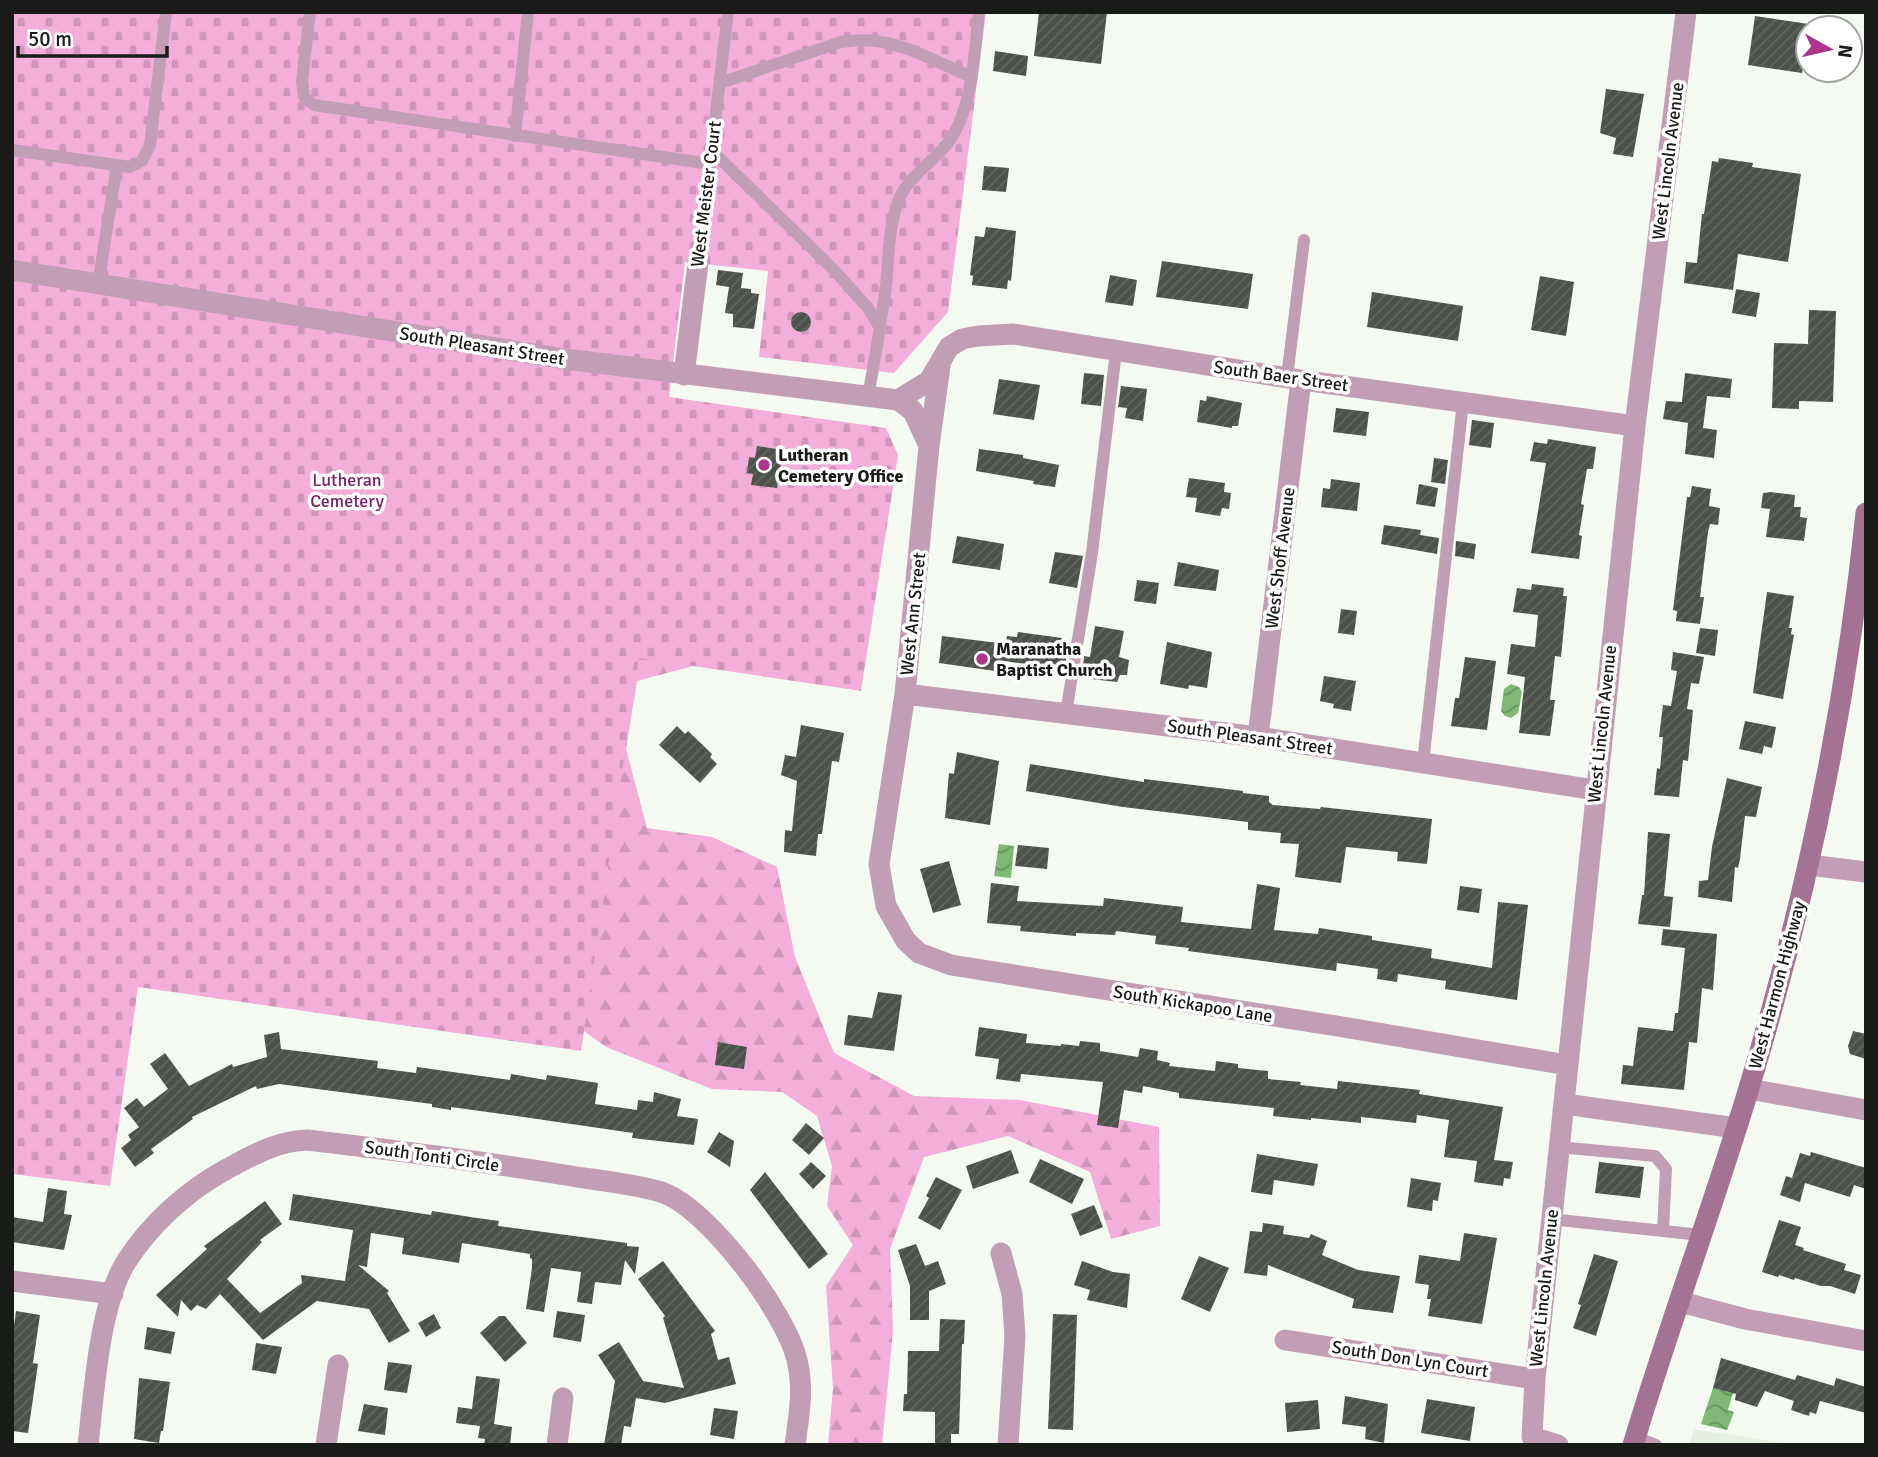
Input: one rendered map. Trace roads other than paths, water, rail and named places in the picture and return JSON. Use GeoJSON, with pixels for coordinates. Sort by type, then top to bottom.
{"type":"FeatureCollection","features":[{"type":"Feature","properties":{"kind":"main road","name":"West Harmon Highway"},"geometry":{"type":"LineString","coordinates":[[1634,1441],[1749,1089],[1809,865],[1847,670],[1866,513]]}},
{"type":"Feature","properties":{"kind":"street","name":"West Lincoln Avenue"},"geometry":{"type":"LineString","coordinates":[[1558,1445],[1531,1441],[1535,1379],[1635,426],[1686,12]]}},
{"type":"Feature","properties":{"kind":"street","name":"West Meister Court"},"geometry":{"type":"LineString","coordinates":[[684,375],[698,263]]}},
{"type":"Feature","properties":{"kind":"street","name":"South Pleasant Street"},"geometry":{"type":"LineString","coordinates":[[12,270],[565,359],[898,400]]}},
{"type":"Feature","properties":{"kind":"street","name":"South Baer Street"},"geometry":{"type":"LineString","coordinates":[[940,364],[949,347],[962,339],[1013,334],[1294,379],[1635,426]]}},
{"type":"Feature","properties":{"kind":"street"},"geometry":{"type":"LineString","coordinates":[[929,446],[913,411],[898,400],[929,381],[940,364]]}},
{"type":"Feature","properties":{"kind":"street","name":"West Ann Street"},"geometry":{"type":"LineString","coordinates":[[879,864],[905,694],[929,446],[940,364]]}},
{"type":"Feature","properties":{"kind":"street","name":"West Shoff Avenue"},"geometry":{"type":"LineString","coordinates":[[1258,737],[1294,379]]}},
{"type":"Feature","properties":{"kind":"street","name":"South Pleasant Street"},"geometry":{"type":"LineString","coordinates":[[905,694],[1258,737],[1595,790]]}},
{"type":"Feature","properties":{"kind":"street","name":"South Kickapoo Lane"},"geometry":{"type":"LineString","coordinates":[[879,864],[886,906],[906,941],[919,953],[936,961],[1567,1065]]}},
{"type":"Feature","properties":{"kind":"street"},"geometry":{"type":"LineString","coordinates":[[1809,865],[1866,872]]}},
{"type":"Feature","properties":{"kind":"street"},"geometry":{"type":"LineString","coordinates":[[1749,1089],[1866,1110]]}},
{"type":"Feature","properties":{"kind":"street"},"geometry":{"type":"LineString","coordinates":[[1565,1104],[1736,1128]]}},
{"type":"Feature","properties":{"kind":"street","name":"South Tonti Circle"},"geometry":{"type":"LineString","coordinates":[[88,1445],[102,1334],[125,1264],[159,1222],[202,1182],[264,1149],[291,1140],[477,1161],[662,1192],[682,1202],[699,1215],[778,1314],[794,1349],[802,1390],[795,1445]]}},
{"type":"Feature","properties":{"kind":"street"},"geometry":{"type":"LineString","coordinates":[[1001,1253],[1012,1294],[1015,1336],[1008,1445]]}},
{"type":"Feature","properties":{"kind":"street"},"geometry":{"type":"LineString","coordinates":[[12,1282],[113,1294]]}},
{"type":"Feature","properties":{"kind":"street"},"geometry":{"type":"LineString","coordinates":[[1681,1302],[1765,1323],[1866,1341]]}},
{"type":"Feature","properties":{"kind":"street","name":"South Don Lyn Court"},"geometry":{"type":"LineString","coordinates":[[1285,1340],[1535,1379]]}},
{"type":"Feature","properties":{"kind":"street"},"geometry":{"type":"LineString","coordinates":[[326,1445],[338,1365]]}},
{"type":"Feature","properties":{"kind":"street"},"geometry":{"type":"LineString","coordinates":[[557,1445],[563,1398]]}},
{"type":"Feature","properties":{"kind":"lane"},"geometry":{"type":"LineString","coordinates":[[12,150],[130,167],[142,161],[150,145],[166,12]]}},
{"type":"Feature","properties":{"kind":"lane"},"geometry":{"type":"LineString","coordinates":[[310,12],[302,81],[304,97],[314,105],[515,136],[711,157],[833,269],[869,308],[879,326]]}},
{"type":"Feature","properties":{"kind":"lane"},"geometry":{"type":"LineString","coordinates":[[515,136],[528,12]]}},
{"type":"Feature","properties":{"kind":"lane","name":"West Meister Court"},"geometry":{"type":"LineString","coordinates":[[698,263],[728,12]]}},
{"type":"Feature","properties":{"kind":"lane"},"geometry":{"type":"LineString","coordinates":[[868,397],[891,237],[899,200],[915,175],[946,146],[962,119],[971,77],[979,12]]}},
{"type":"Feature","properties":{"kind":"lane"},"geometry":{"type":"LineString","coordinates":[[720,83],[841,42],[859,39],[888,42],[907,48],[971,77]]}},
{"type":"Feature","properties":{"kind":"lane"},"geometry":{"type":"LineString","coordinates":[[98,285],[117,165]]}},
{"type":"Feature","properties":{"kind":"lane"},"geometry":{"type":"LineString","coordinates":[[1294,379],[1304,240]]}},
{"type":"Feature","properties":{"kind":"lane"},"geometry":{"type":"LineString","coordinates":[[1066,713],[1092,553],[1116,351]]}},
{"type":"Feature","properties":{"kind":"lane"},"geometry":{"type":"LineString","coordinates":[[1423,763],[1463,402]]}},
{"type":"Feature","properties":{"kind":"lane"},"geometry":{"type":"LineString","coordinates":[[1558,1147],[1656,1156],[1666,1168],[1663,1231]]}},
{"type":"Feature","properties":{"kind":"lane"},"geometry":{"type":"LineString","coordinates":[[1550,1219],[1702,1235]]}},
{"type":"Feature","properties":{"kind":"lane"},"geometry":{"type":"LineString","coordinates":[[1634,1441],[1656,1445]]}},
{"type":"Feature","properties":{"kind":"water"},"geometry":{"type":"Polygon","coordinates":[[[1511,684],[1519,687],[1522,692],[1518,713],[1511,718],[1501,711],[1504,689],[1511,684]]]}},
{"type":"Feature","properties":{"kind":"water"},"geometry":{"type":"Polygon","coordinates":[[[999,844],[1014,846],[1011,878],[994,876],[999,844]]]}},
{"type":"Feature","properties":{"kind":"water"},"geometry":{"type":"Polygon","coordinates":[[[1713,1388],[1733,1393],[1728,1410],[1734,1412],[1727,1430],[1701,1424],[1713,1388]]]}},
{"type":"Feature","properties":{"kind":"place","name":"Lutheran Cemetery Office"},"geometry":{"type":"Point","coordinates":[764,465]}},
{"type":"Feature","properties":{"kind":"place","name":"Maranatha Baptist Church"},"geometry":{"type":"Point","coordinates":[982,659]}},
{"type":"Feature","properties":{"kind":"park label","name":"Lutheran Cemetery"},"geometry":{"type":"Point","coordinates":[347,490]}}]}
